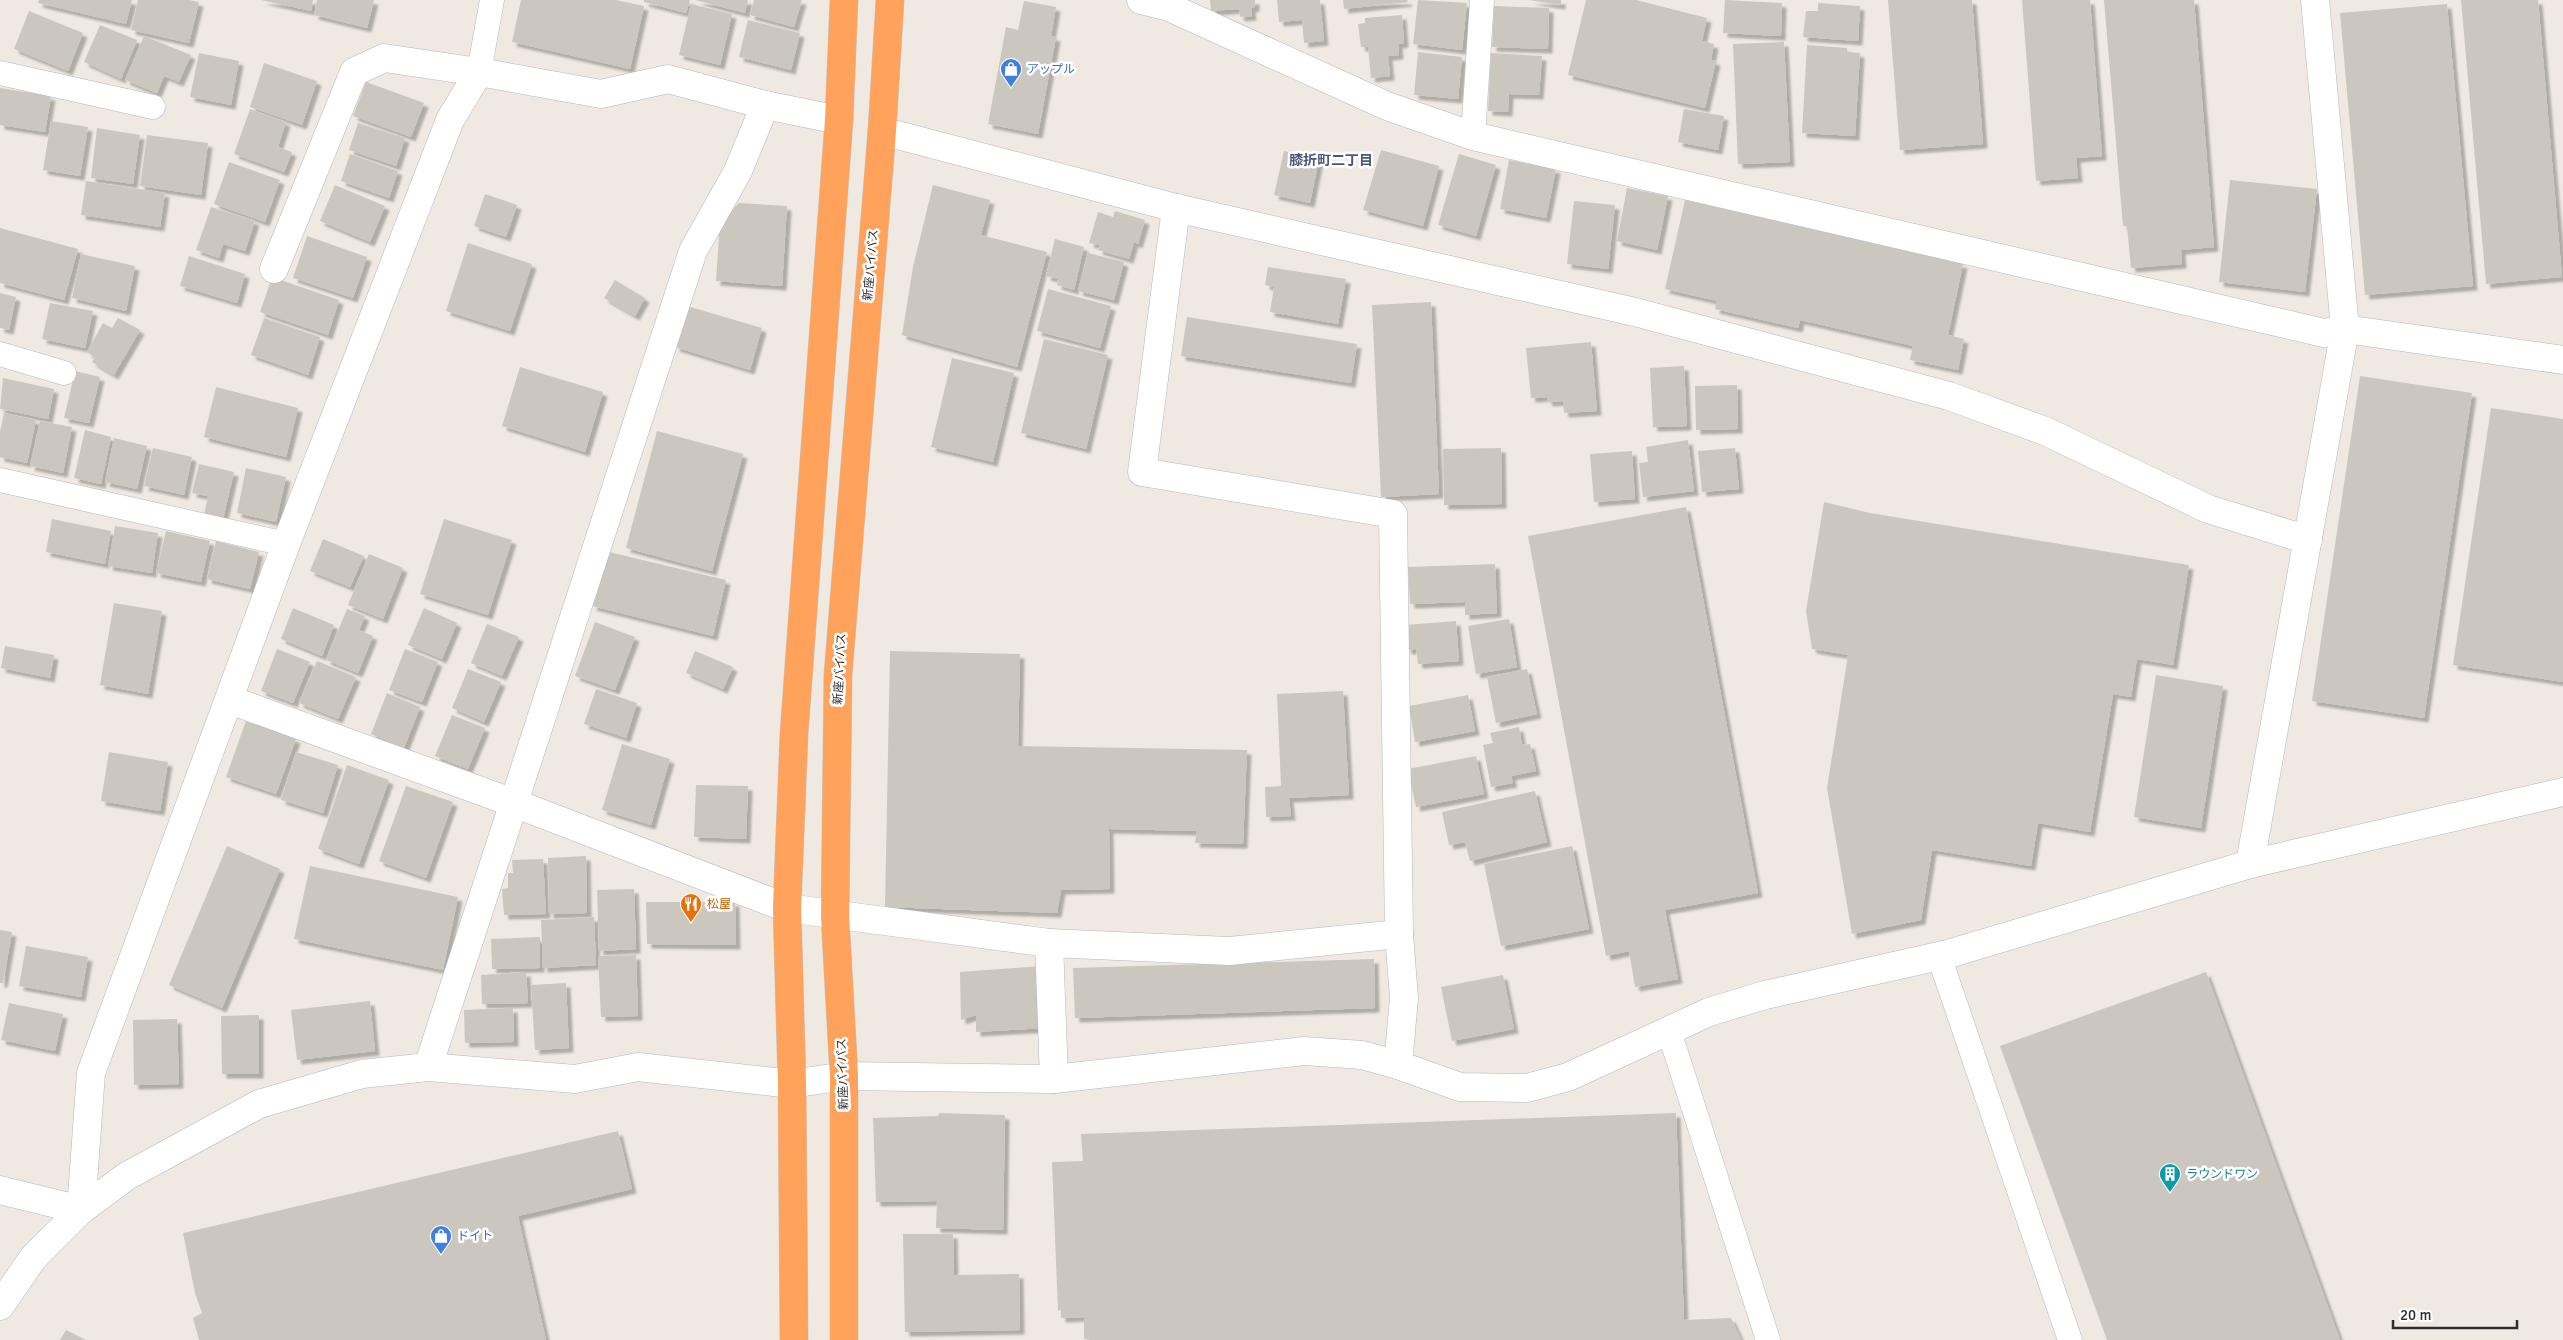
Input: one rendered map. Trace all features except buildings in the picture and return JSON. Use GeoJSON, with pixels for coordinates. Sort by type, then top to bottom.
{"type":"FeatureCollection","features":[{"type":"Feature","properties":{"kind":"highway"},"geometry":{"type":"LineString","coordinates":[[794,1340],[792,1084],[787,908],[794,734],[839,120],[844,0]]}},
{"type":"Feature","properties":{"kind":"highway","name":"新座バイパス"},"geometry":{"type":"LineString","coordinates":[[844,1340],[844,1076],[835,916],[838,675],[882,131],[890,0]]}},
{"type":"Feature","properties":{"kind":"street"},"geometry":{"type":"LineString","coordinates":[[1141,0],[1169,7],[1387,106],[1473,136],[2324,333],[2346,329],[2563,360]]}},
{"type":"Feature","properties":{"kind":"street"},"geometry":{"type":"LineString","coordinates":[[2250,864],[2346,329],[2315,0]]}},
{"type":"Feature","properties":{"kind":"street"},"geometry":{"type":"LineString","coordinates":[[274,269],[354,72],[384,58],[479,72],[601,94],[668,79],[765,105],[839,120]]}},
{"type":"Feature","properties":{"kind":"street"},"geometry":{"type":"LineString","coordinates":[[81,1210],[91,1073],[286,544],[450,120],[479,72]]}},
{"type":"Feature","properties":{"kind":"street"},"geometry":{"type":"LineString","coordinates":[[428,1067],[693,251],[738,171],[765,105]]}},
{"type":"Feature","properties":{"kind":"street"},"geometry":{"type":"LineString","coordinates":[[882,131],[1176,208],[1635,312],[1949,396],[2045,431],[2208,509],[2308,540]]}},
{"type":"Feature","properties":{"kind":"street"},"geometry":{"type":"LineString","coordinates":[[1176,208],[1142,472],[1394,514],[1399,934],[1404,998],[1398,1065]]}},
{"type":"Feature","properties":{"kind":"street"},"geometry":{"type":"LineString","coordinates":[[230,700],[514,803],[787,908],[835,916],[1048,943],[1230,951],[1399,934]]}},
{"type":"Feature","properties":{"kind":"street"},"geometry":{"type":"LineString","coordinates":[[0,1306],[33,1258],[81,1210],[127,1176],[259,1104],[362,1074],[428,1067],[574,1079],[638,1067],[792,1084],[844,1076],[1054,1079],[1304,1051],[1362,1055],[1398,1065],[1460,1087],[1527,1088],[1568,1077],[1709,1012],[1765,994],[1939,956],[2250,864],[2563,792]]}},
{"type":"Feature","properties":{"kind":"street"},"geometry":{"type":"LineString","coordinates":[[1048,943],[1054,1079]]}},
{"type":"Feature","properties":{"kind":"street"},"geometry":{"type":"LineString","coordinates":[[0,1190],[81,1210]]}},
{"type":"Feature","properties":{"kind":"lane"},"geometry":{"type":"LineString","coordinates":[[479,72],[492,0]]}},
{"type":"Feature","properties":{"kind":"lane"},"geometry":{"type":"LineString","coordinates":[[1473,136],[1482,0]]}},
{"type":"Feature","properties":{"kind":"lane"},"geometry":{"type":"LineString","coordinates":[[0,73],[153,107]]}},
{"type":"Feature","properties":{"kind":"lane"},"geometry":{"type":"LineString","coordinates":[[0,354],[64,373]]}},
{"type":"Feature","properties":{"kind":"lane"},"geometry":{"type":"LineString","coordinates":[[0,480],[286,544]]}},
{"type":"Feature","properties":{"kind":"lane"},"geometry":{"type":"LineString","coordinates":[[1939,956],[2070,1340]]}},
{"type":"Feature","properties":{"kind":"lane"},"geometry":{"type":"LineString","coordinates":[[1669,1031],[1768,1340]]}},
{"type":"Feature","properties":{"kind":"place","name":"アップル"},"geometry":{"type":"Point","coordinates":[1011,88]}},
{"type":"Feature","properties":{"kind":"place","name":"松屋"},"geometry":{"type":"Point","coordinates":[691,923]}},
{"type":"Feature","properties":{"kind":"place","name":"ラウンドワン"},"geometry":{"type":"Point","coordinates":[2170,1193]}},
{"type":"Feature","properties":{"kind":"place","name":"ドイト"},"geometry":{"type":"Point","coordinates":[441,1255]}},
{"type":"Feature","properties":{"kind":"district","name":"膝折町二丁目"},"geometry":{"type":"Point","coordinates":[1331,160]}}]}
